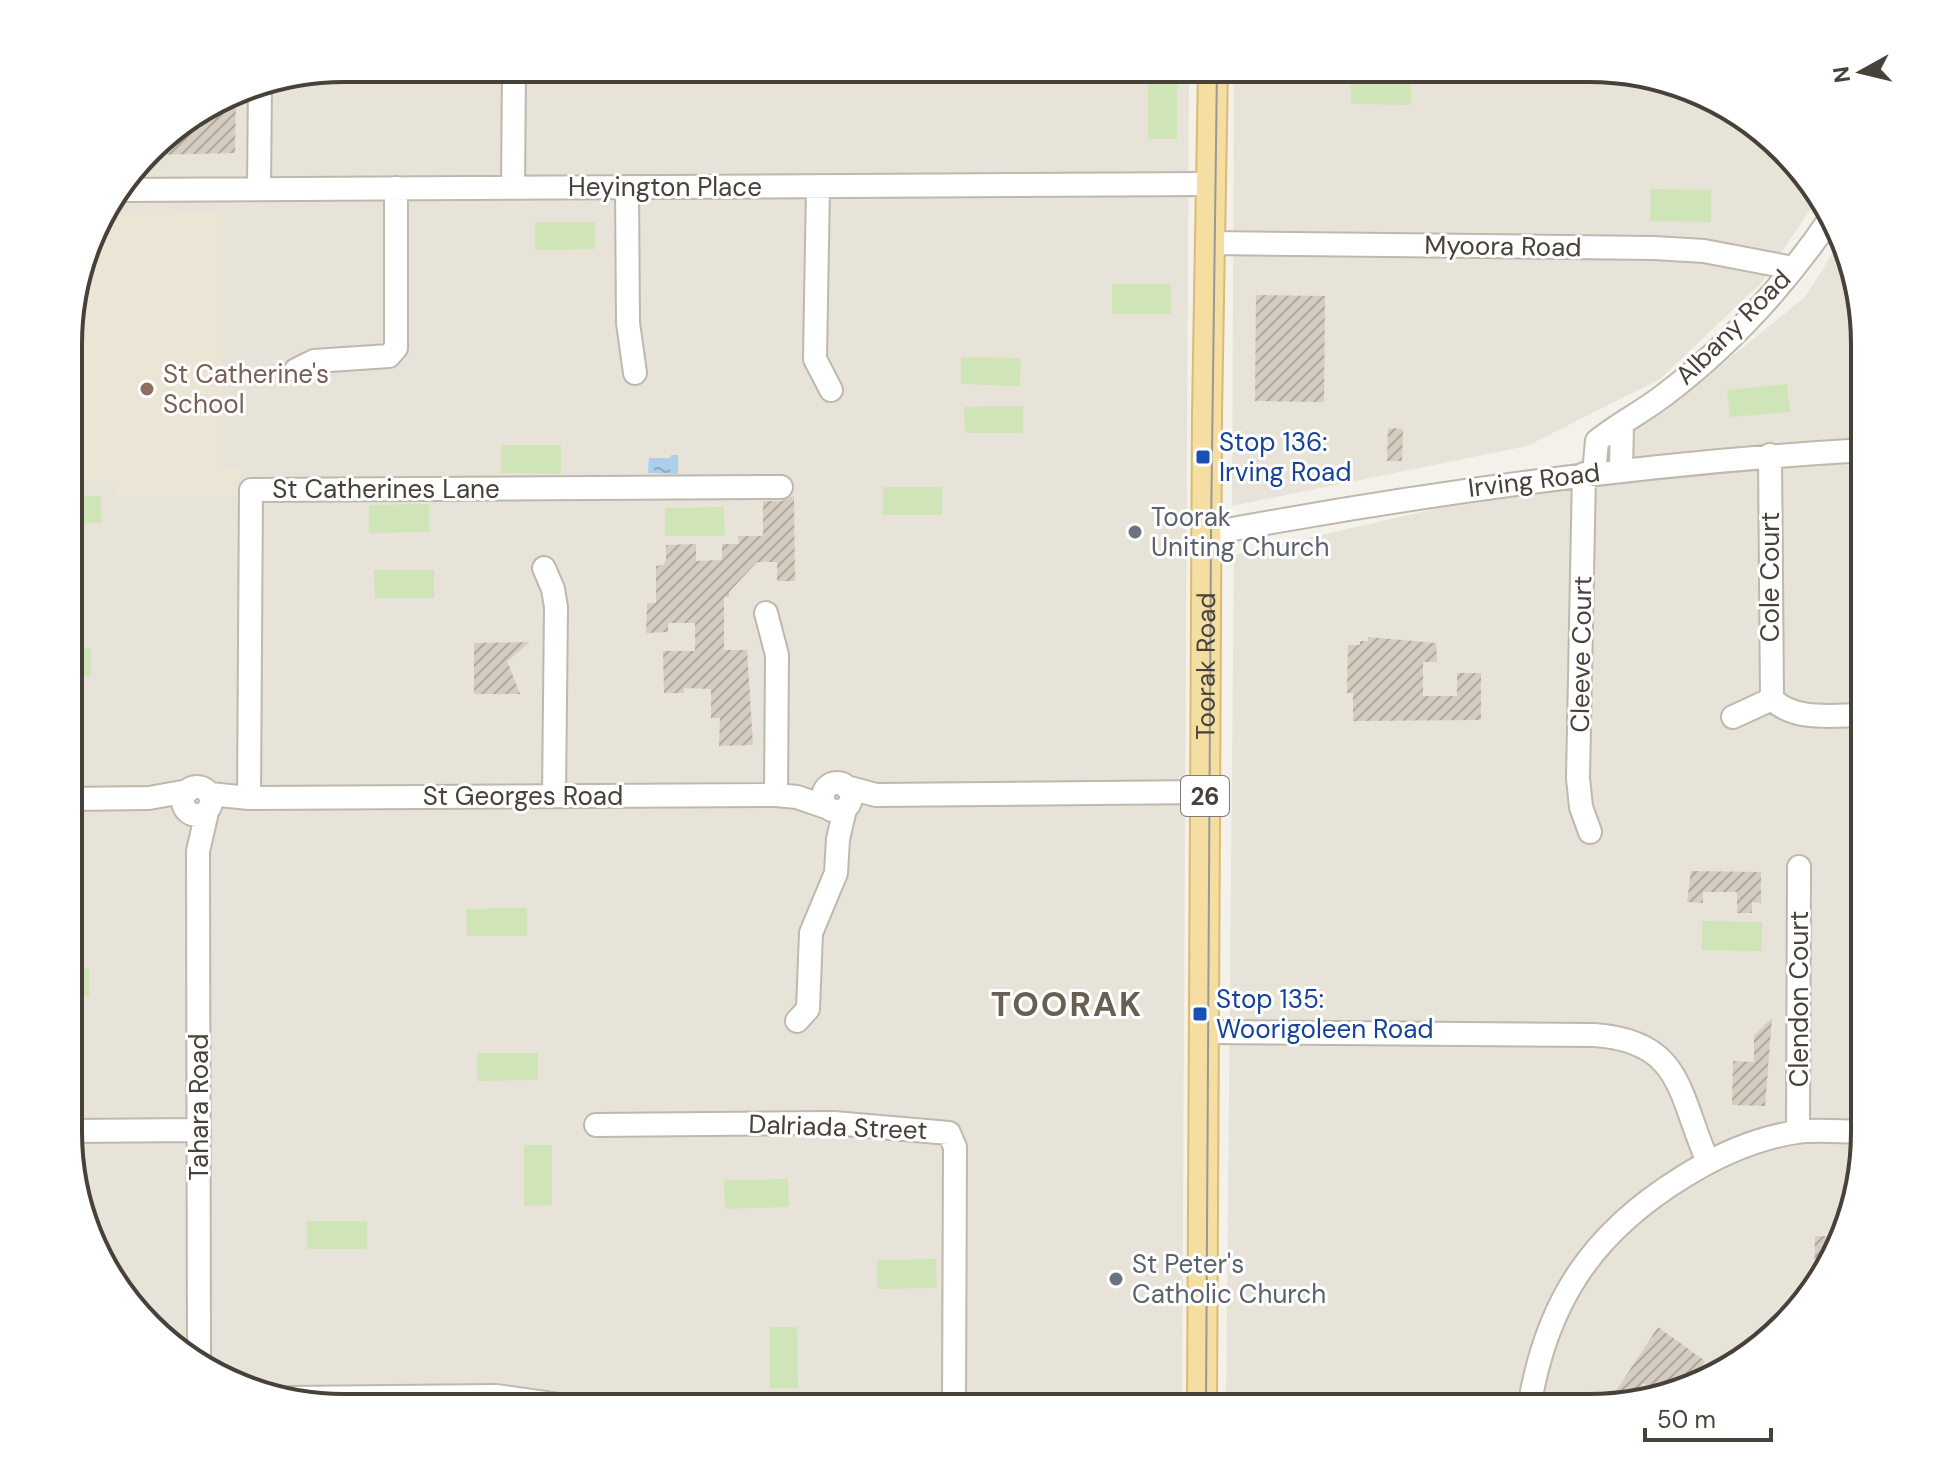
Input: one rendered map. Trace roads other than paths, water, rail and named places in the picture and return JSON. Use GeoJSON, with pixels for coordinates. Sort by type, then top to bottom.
{"type":"FeatureCollection","features":[{"type":"Feature","properties":{"kind":"main road","name":"Toorak Road"},"geometry":{"type":"LineString","coordinates":[[1202,1394],[1206,534],[1213,83]]}},
{"type":"Feature","properties":{"kind":"street"},"geometry":{"type":"LineString","coordinates":[[513,187],[514,82]]}},
{"type":"Feature","properties":{"kind":"street"},"geometry":{"type":"LineString","coordinates":[[259,189],[260,96]]}},
{"type":"Feature","properties":{"kind":"street","name":"Heyington Place"},"geometry":{"type":"LineString","coordinates":[[133,190],[1212,184]]}},
{"type":"Feature","properties":{"kind":"street"},"geometry":{"type":"LineString","coordinates":[[818,186],[815,359],[831,390]]}},
{"type":"Feature","properties":{"kind":"street"},"geometry":{"type":"LineString","coordinates":[[627,187],[628,323],[635,373]]}},
{"type":"Feature","properties":{"kind":"street"},"geometry":{"type":"LineString","coordinates":[[296,370],[314,361],[398,359],[396,188]]}},
{"type":"Feature","properties":{"kind":"street","name":"Albany Road"},"geometry":{"type":"LineString","coordinates":[[1589,473],[1597,441],[1665,394],[1728,340],[1793,268],[1823,228]]}},
{"type":"Feature","properties":{"kind":"street","name":"Myoora Road"},"geometry":{"type":"LineString","coordinates":[[1210,243],[1654,248],[1704,251],[1793,268]]}},
{"type":"Feature","properties":{"kind":"street"},"geometry":{"type":"LineString","coordinates":[[1621,469],[1622,425]]}},
{"type":"Feature","properties":{"kind":"street","name":"Irving Road"},"geometry":{"type":"LineString","coordinates":[[1206,534],[1375,503],[1589,473],[1770,455],[1851,451]]}},
{"type":"Feature","properties":{"kind":"street","name":"Cole Court"},"geometry":{"type":"LineString","coordinates":[[1770,455],[1772,699]]}},
{"type":"Feature","properties":{"kind":"street","name":"Cleeve Court"},"geometry":{"type":"LineString","coordinates":[[1589,473],[1578,778],[1581,807],[1590,832]]}},
{"type":"Feature","properties":{"kind":"street","name":"St Catherines Lane"},"geometry":{"type":"LineString","coordinates":[[249,798],[251,490],[781,487]]}},
{"type":"Feature","properties":{"kind":"street"},"geometry":{"type":"LineString","coordinates":[[544,568],[553,589],[556,607],[554,796]]}},
{"type":"Feature","properties":{"kind":"street"},"geometry":{"type":"LineString","coordinates":[[766,613],[777,655],[787,796]]}},
{"type":"Feature","properties":{"kind":"street"},"geometry":{"type":"LineString","coordinates":[[1733,717],[1772,699],[1788,712],[1800,715],[1851,715]]}},
{"type":"Feature","properties":{"kind":"street","name":"St Georges Road"},"geometry":{"type":"LineString","coordinates":[[83,799],[149,798],[198,805],[249,798],[787,796],[837,801],[876,795],[1205,792]]}},
{"type":"Feature","properties":{"kind":"street"},"geometry":{"type":"LineString","coordinates":[[797,1021],[808,1009],[811,933],[836,873],[837,801]]}},
{"type":"Feature","properties":{"kind":"street","name":"Tahara Road"},"geometry":{"type":"LineString","coordinates":[[198,805],[199,1350]]}},
{"type":"Feature","properties":{"kind":"street","name":"Clendon Court"},"geometry":{"type":"LineString","coordinates":[[1798,1132],[1799,867]]}},
{"type":"Feature","properties":{"kind":"street"},"geometry":{"type":"LineString","coordinates":[[1204,1032],[1594,1035],[1636,1041],[1654,1052],[1677,1081],[1708,1162]]}},
{"type":"Feature","properties":{"kind":"street","name":"Dalriada Street"},"geometry":{"type":"LineString","coordinates":[[596,1125],[847,1123],[949,1133],[955,1147],[954,1393]]}},
{"type":"Feature","properties":{"kind":"street"},"geometry":{"type":"LineString","coordinates":[[83,1131],[199,1130]]}},
{"type":"Feature","properties":{"kind":"street"},"geometry":{"type":"LineString","coordinates":[[1532,1394],[1541,1350],[1579,1270],[1602,1239],[1631,1213],[1708,1162],[1765,1139],[1798,1132],[1850,1132]]}},
{"type":"Feature","properties":{"kind":"water"},"geometry":{"type":"Polygon","coordinates":[[[671,455],[678,455],[678,474],[648,473],[649,458],[670,458],[671,455]]]}},
{"type":"Feature","properties":{"kind":"tram line"},"geometry":{"type":"LineString","coordinates":[[1206,1394],[1217,83]]}},
{"type":"Feature","properties":{"kind":"place","name":"St Catherine's School"},"geometry":{"type":"Point","coordinates":[147,389]}},
{"type":"Feature","properties":{"kind":"place","name":"Stop 136: Irving Road"},"geometry":{"type":"Point","coordinates":[1203,457]}},
{"type":"Feature","properties":{"kind":"place","name":"Toorak Uniting Church"},"geometry":{"type":"Point","coordinates":[1135,532]}},
{"type":"Feature","properties":{"kind":"place","name":"Stop 135: Woorigoleen Road"},"geometry":{"type":"Point","coordinates":[1200,1014]}},
{"type":"Feature","properties":{"kind":"place","name":"St Peter's Catholic Church"},"geometry":{"type":"Point","coordinates":[1116,1279]}},
{"type":"Feature","properties":{"kind":"district","name":"TOORAK"},"geometry":{"type":"Point","coordinates":[1067,1004]}}]}
